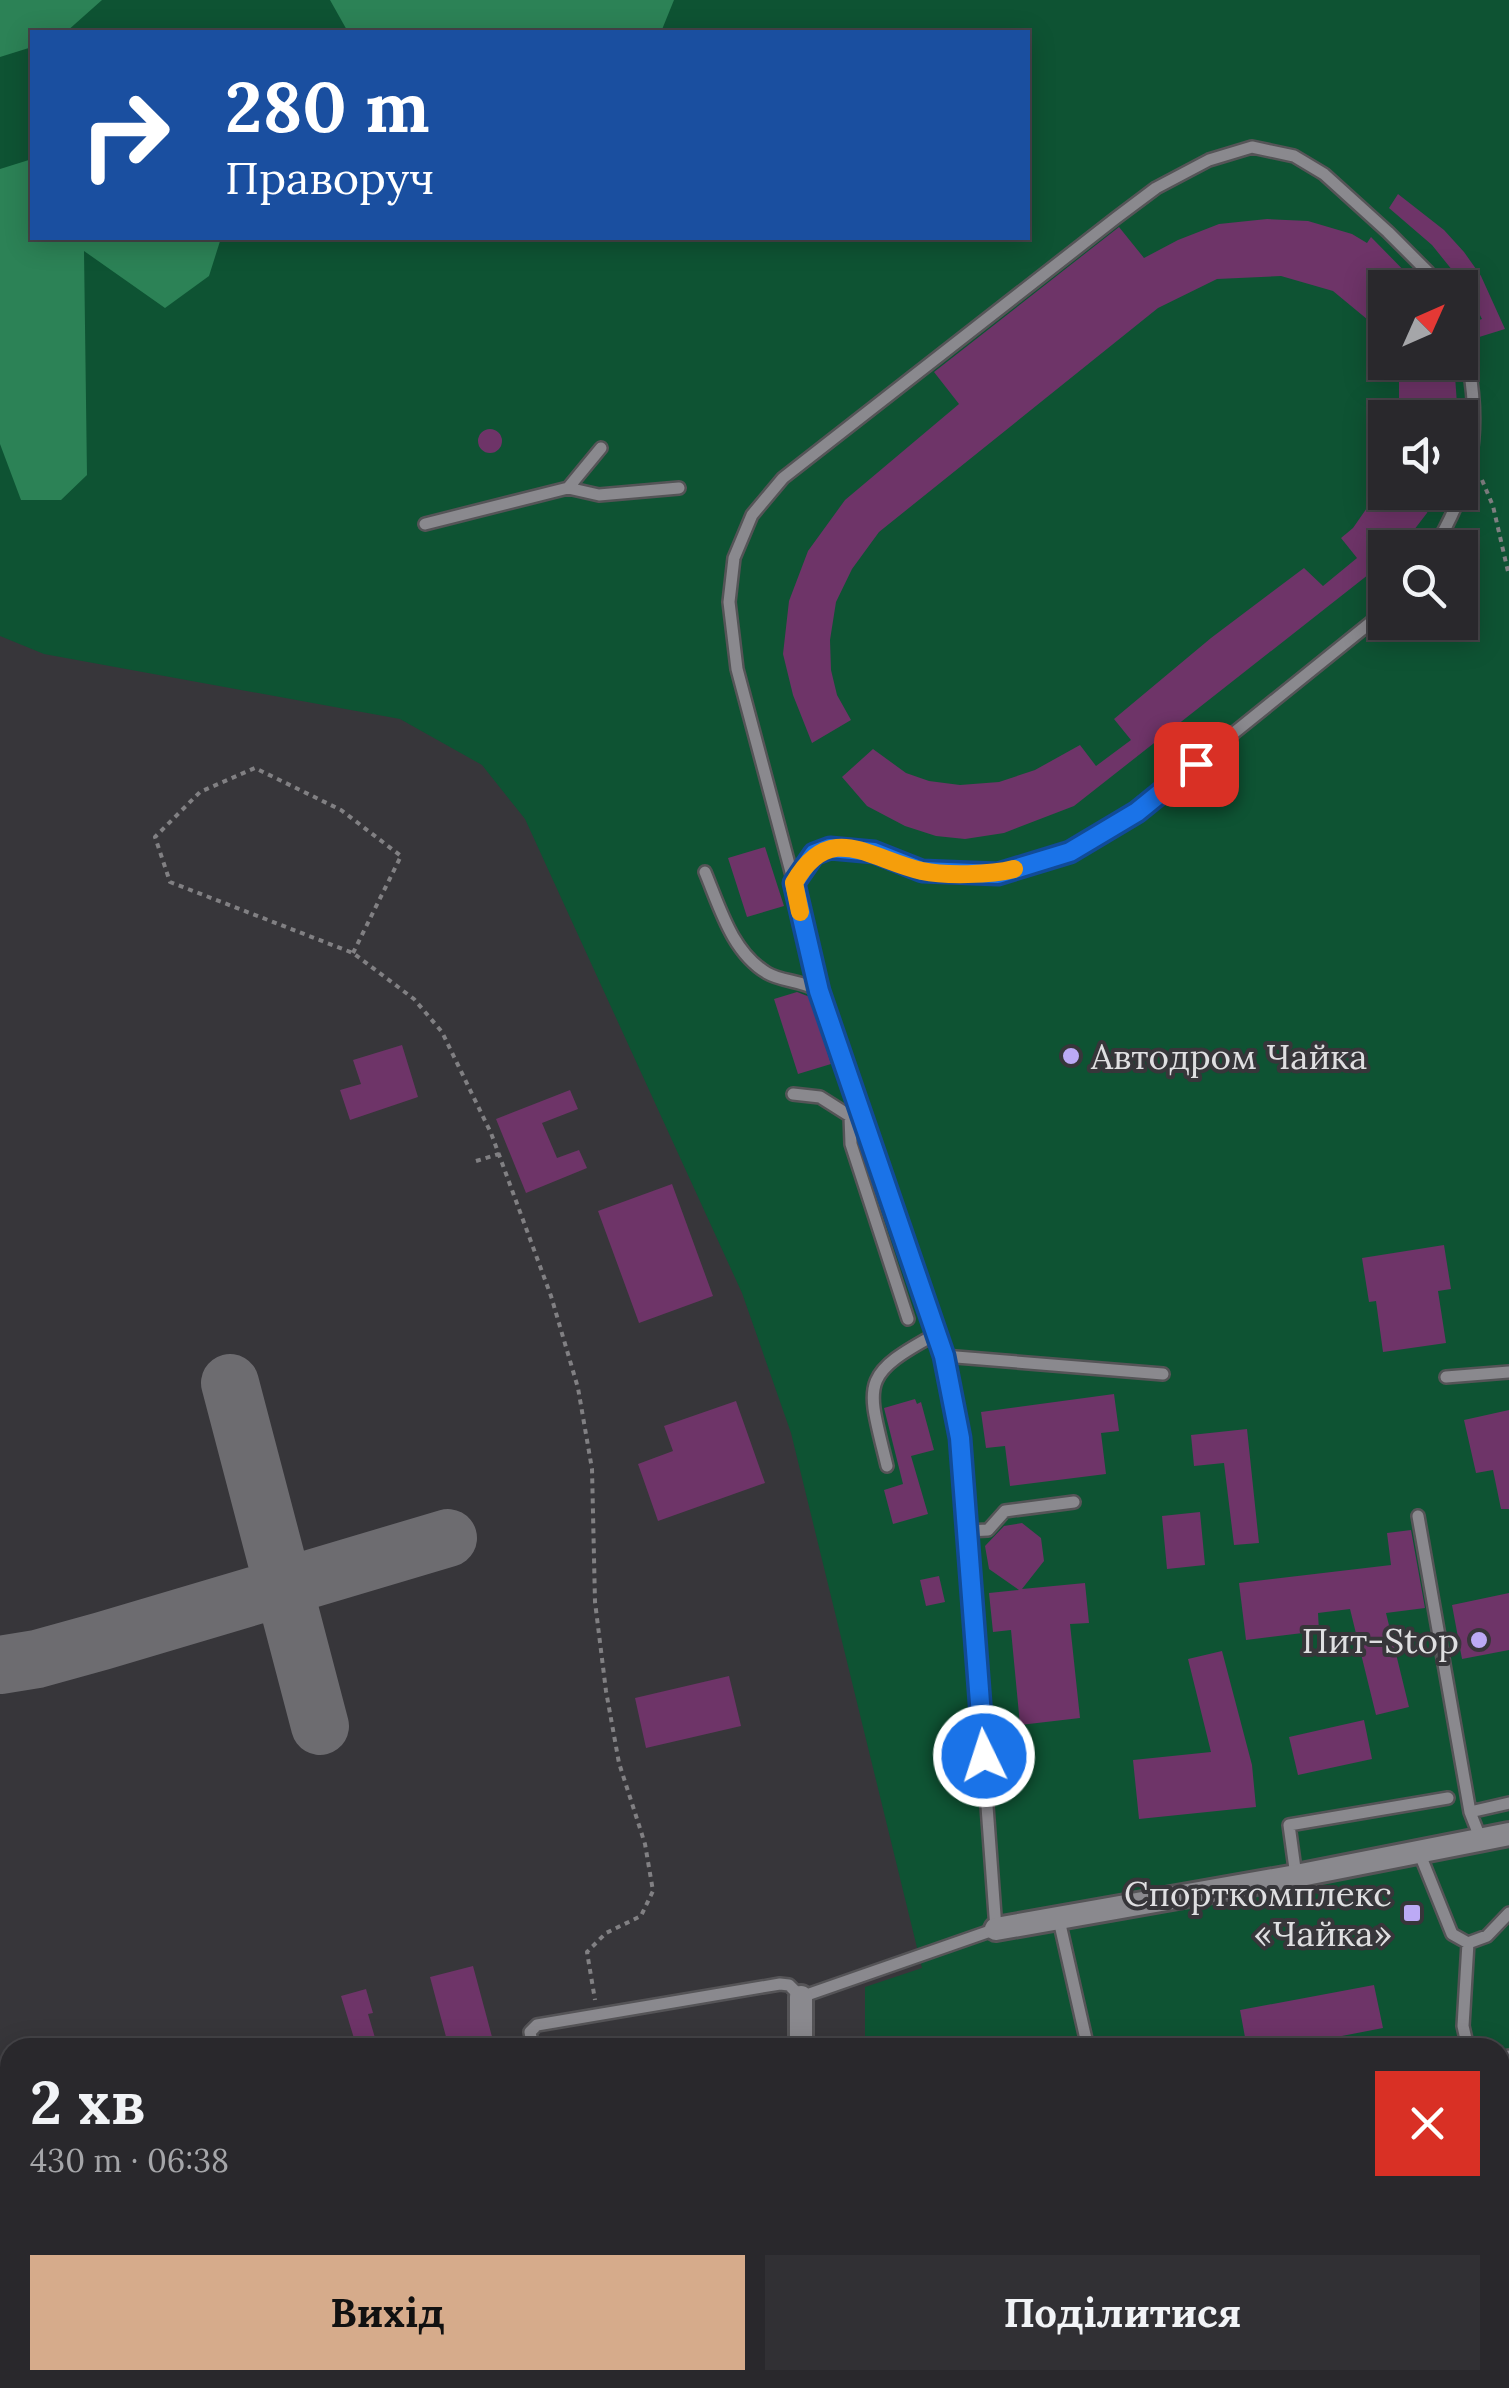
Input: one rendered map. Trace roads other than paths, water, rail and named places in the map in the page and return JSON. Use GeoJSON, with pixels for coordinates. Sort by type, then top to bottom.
{"type":"FeatureCollection","features":[{"type":"Feature","properties":{"kind":"street"},"geometry":{"type":"LineString","coordinates":[[996,1929],[1509,1834]]}},
{"type":"Feature","properties":{"kind":"street"},"geometry":{"type":"LineString","coordinates":[[801,1997],[801,2038]]}},
{"type":"Feature","properties":{"kind":"lane"},"geometry":{"type":"LineString","coordinates":[[531,2038],[530,2032],[538,2025],[780,1984],[789,1984],[801,1997],[996,1929],[960,1438],[938,1333],[855,1113],[819,991],[737,669],[730,602],[734,558],[752,516],[782,478],[1156,188],[1209,160],[1252,147],[1294,156],[1324,174],[1426,270]]}},
{"type":"Feature","properties":{"kind":"lane"},"geometry":{"type":"LineString","coordinates":[[1445,530],[1456,512],[1473,458],[1471,380]]}},
{"type":"Feature","properties":{"kind":"lane"},"geometry":{"type":"LineString","coordinates":[[568,488],[601,448]]}},
{"type":"Feature","properties":{"kind":"lane"},"geometry":{"type":"LineString","coordinates":[[425,524],[568,488],[598,495],[679,488]]}},
{"type":"Feature","properties":{"kind":"lane"},"geometry":{"type":"LineString","coordinates":[[794,883],[814,854],[830,848],[874,852],[922,871],[998,874],[1070,852],[1137,812],[1368,625]]}},
{"type":"Feature","properties":{"kind":"lane"},"geometry":{"type":"LineString","coordinates":[[705,872],[733,939],[768,974],[804,982],[819,991]]}},
{"type":"Feature","properties":{"kind":"lane"},"geometry":{"type":"LineString","coordinates":[[793,1094],[820,1097],[855,1113]]}},
{"type":"Feature","properties":{"kind":"lane"},"geometry":{"type":"LineString","coordinates":[[855,1113],[852,1144],[908,1318]]}},
{"type":"Feature","properties":{"kind":"lane"},"geometry":{"type":"LineString","coordinates":[[887,1466],[872,1402],[875,1381],[896,1356],[938,1333]]}},
{"type":"Feature","properties":{"kind":"lane"},"geometry":{"type":"LineString","coordinates":[[944,1356],[1163,1374]]}},
{"type":"Feature","properties":{"kind":"lane"},"geometry":{"type":"LineString","coordinates":[[1446,1376],[1509,1372]]}},
{"type":"Feature","properties":{"kind":"lane"},"geometry":{"type":"LineString","coordinates":[[968,1531],[988,1530],[1005,1511],[1074,1502]]}},
{"type":"Feature","properties":{"kind":"lane"},"geometry":{"type":"LineString","coordinates":[[1418,1516],[1470,1812],[1481,1840]]}},
{"type":"Feature","properties":{"kind":"lane"},"geometry":{"type":"LineString","coordinates":[[1296,1876],[1289,1825],[1448,1798]]}},
{"type":"Feature","properties":{"kind":"lane"},"geometry":{"type":"LineString","coordinates":[[1470,1812],[1509,1803]]}},
{"type":"Feature","properties":{"kind":"lane"},"geometry":{"type":"LineString","coordinates":[[1419,1852],[1452,1934],[1468,1944]]}},
{"type":"Feature","properties":{"kind":"lane"},"geometry":{"type":"LineString","coordinates":[[1468,1944],[1487,1936],[1509,1913]]}},
{"type":"Feature","properties":{"kind":"lane"},"geometry":{"type":"LineString","coordinates":[[1059,1920],[1086,2038]]}},
{"type":"Feature","properties":{"kind":"lane"},"geometry":{"type":"LineString","coordinates":[[1466,2038],[1468,1944]]}},
{"type":"Feature","properties":{"kind":"place","name":"Автодром Чайка"},"geometry":{"type":"Point","coordinates":[1071,1056]}},
{"type":"Feature","properties":{"kind":"place","name":"Пит-Stop"},"geometry":{"type":"Point","coordinates":[1479,1640]}},
{"type":"Feature","properties":{"kind":"place","name":"Спорткомплекс «Чайка»"},"geometry":{"type":"Point","coordinates":[1412,1913]}}]}
